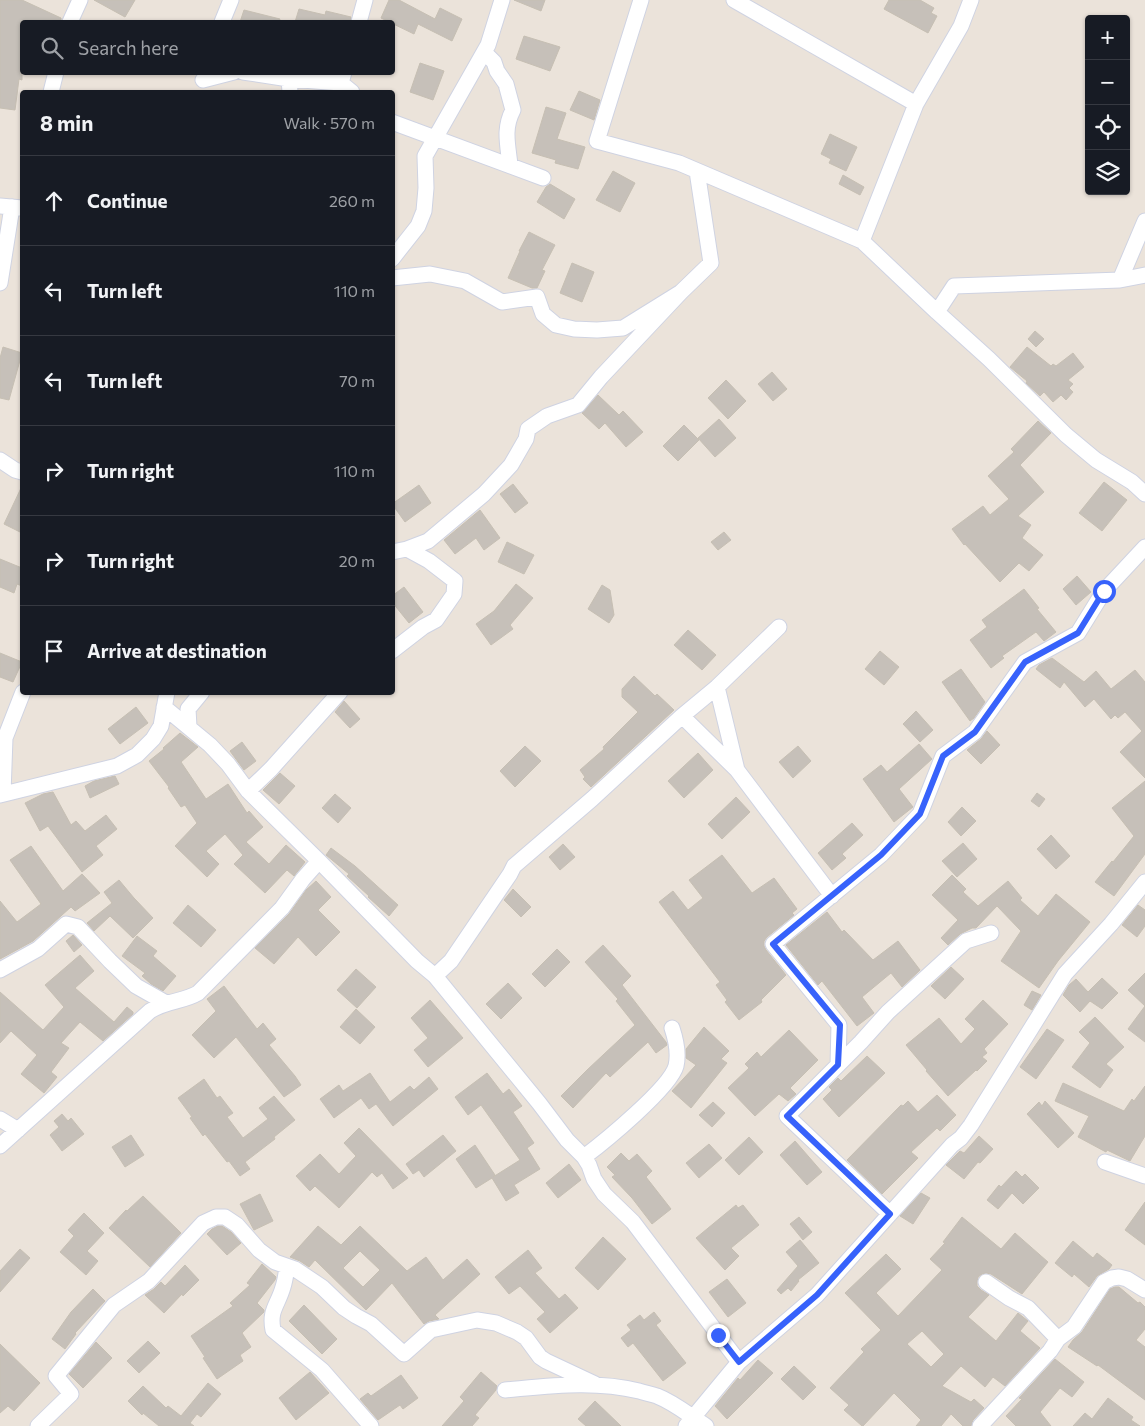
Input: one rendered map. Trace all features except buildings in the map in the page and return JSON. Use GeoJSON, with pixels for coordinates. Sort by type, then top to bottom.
{"type":"FeatureCollection","features":[{"type":"Feature","properties":{"kind":"street"},"geometry":{"type":"LineString","coordinates":[[71,20],[80,0]]}},
{"type":"Feature","properties":{"kind":"street"},"geometry":{"type":"LineString","coordinates":[[223,20],[231,0]]}},
{"type":"Feature","properties":{"kind":"street"},"geometry":{"type":"LineString","coordinates":[[360,20],[365,0]]}},
{"type":"Feature","properties":{"kind":"street"},"geometry":{"type":"LineString","coordinates":[[395,255],[418,226],[424,211],[426,188],[425,156],[488,45],[502,0]]}},
{"type":"Feature","properties":{"kind":"street"},"geometry":{"type":"LineString","coordinates":[[640,0],[596,141],[679,163],[862,241],[1066,435],[1096,460],[1132,482],[1145,494]]}},
{"type":"Feature","properties":{"kind":"street"},"geometry":{"type":"LineString","coordinates":[[862,241],[916,104],[961,26],[971,0]]}},
{"type":"Feature","properties":{"kind":"street"},"geometry":{"type":"LineString","coordinates":[[744,2],[916,104]]}},
{"type":"Feature","properties":{"kind":"street"},"geometry":{"type":"LineString","coordinates":[[484,52],[494,62],[497,72],[506,84],[513,110],[509,118],[506,136],[510,165]]}},
{"type":"Feature","properties":{"kind":"street"},"geometry":{"type":"LineString","coordinates":[[52,90],[55,75]]}},
{"type":"Feature","properties":{"kind":"street"},"geometry":{"type":"LineString","coordinates":[[202,82],[224,75]]}},
{"type":"Feature","properties":{"kind":"street"},"geometry":{"type":"LineString","coordinates":[[253,75],[290,86],[346,83]]}},
{"type":"Feature","properties":{"kind":"street"},"geometry":{"type":"LineString","coordinates":[[395,123],[544,178]]}},
{"type":"Feature","properties":{"kind":"street"},"geometry":{"type":"LineString","coordinates":[[400,550],[428,541],[484,494],[511,465],[526,439],[528,429],[547,416],[578,405],[601,377],[711,263],[697,171]]}},
{"type":"Feature","properties":{"kind":"street"},"geometry":{"type":"LineString","coordinates":[[0,283],[11,207]]}},
{"type":"Feature","properties":{"kind":"street"},"geometry":{"type":"LineString","coordinates":[[1120,280],[1145,221]]}},
{"type":"Feature","properties":{"kind":"street"},"geometry":{"type":"LineString","coordinates":[[395,278],[430,274],[465,281],[502,302],[537,297],[543,314],[556,325],[582,330],[623,328],[682,292]]}},
{"type":"Feature","properties":{"kind":"street"},"geometry":{"type":"LineString","coordinates":[[937,312],[954,286],[1120,280],[1145,275]]}},
{"type":"Feature","properties":{"kind":"street"},"geometry":{"type":"LineString","coordinates":[[0,460],[20,471]]}},
{"type":"Feature","properties":{"kind":"street"},"geometry":{"type":"LineString","coordinates":[[838,1065],[840,1025],[773,944],[881,855],[920,814],[943,756],[975,732],[1025,662],[1078,633],[1104,591],[1145,547]]}},
{"type":"Feature","properties":{"kind":"street"},"geometry":{"type":"LineString","coordinates":[[395,649],[423,627],[436,620],[454,594],[456,581],[429,561],[400,550]]}},
{"type":"Feature","properties":{"kind":"street"},"geometry":{"type":"LineString","coordinates":[[435,976],[450,961],[514,866],[717,687],[779,627]]}},
{"type":"Feature","properties":{"kind":"street"},"geometry":{"type":"LineString","coordinates":[[717,687],[737,770]]}},
{"type":"Feature","properties":{"kind":"street"},"geometry":{"type":"LineString","coordinates":[[22,695],[5,738],[1,794],[117,766],[137,755],[153,739],[161,726],[166,700]]}},
{"type":"Feature","properties":{"kind":"street"},"geometry":{"type":"LineString","coordinates":[[189,727],[188,709],[200,695]]}},
{"type":"Feature","properties":{"kind":"street"},"geometry":{"type":"LineString","coordinates":[[248,791],[271,769],[337,695]]}},
{"type":"Feature","properties":{"kind":"street"},"geometry":{"type":"LineString","coordinates":[[166,700],[189,727],[210,744],[248,791],[417,961],[435,976],[567,1140],[584,1158],[604,1194],[633,1222],[739,1362]]}},
{"type":"Feature","properties":{"kind":"street"},"geometry":{"type":"LineString","coordinates":[[682,716],[737,770],[832,896]]}},
{"type":"Feature","properties":{"kind":"street"},"geometry":{"type":"LineString","coordinates":[[0,1146],[150,1012],[166,1003],[192,997],[198,993],[282,908],[319,861]]}},
{"type":"Feature","properties":{"kind":"street"},"geometry":{"type":"LineString","coordinates":[[505,1390],[594,1384],[627,1388],[655,1395],[669,1402],[695,1423],[739,1362],[817,1295],[952,1145],[961,1138],[971,1125],[1064,974],[1111,924],[1145,882]]}},
{"type":"Feature","properties":{"kind":"street"},"geometry":{"type":"LineString","coordinates":[[0,970],[38,949],[66,924],[78,927],[136,986],[166,1003]]}},
{"type":"Feature","properties":{"kind":"street"},"geometry":{"type":"LineString","coordinates":[[890,1214],[787,1116],[888,1012],[966,941],[991,933]]}},
{"type":"Feature","properties":{"kind":"street"},"geometry":{"type":"LineString","coordinates":[[584,1158],[602,1144],[659,1091],[672,1075],[676,1066],[678,1050],[672,1028]]}},
{"type":"Feature","properties":{"kind":"street"},"geometry":{"type":"LineString","coordinates":[[0,1120],[18,1130]]}},
{"type":"Feature","properties":{"kind":"street"},"geometry":{"type":"LineString","coordinates":[[1105,1162],[1145,1176]]}},
{"type":"Feature","properties":{"kind":"street"},"geometry":{"type":"LineString","coordinates":[[38,1426],[71,1394],[56,1376],[114,1305],[149,1281],[203,1223],[216,1216],[225,1216],[237,1225],[260,1250],[275,1262],[295,1269],[322,1287],[344,1308],[371,1324],[404,1354],[431,1330],[477,1320],[486,1321],[517,1332],[526,1338],[540,1357],[594,1384]]}},
{"type":"Feature","properties":{"kind":"street"},"geometry":{"type":"LineString","coordinates":[[287,1267],[284,1286],[272,1313],[271,1320],[274,1330],[322,1370],[371,1426]]}},
{"type":"Feature","properties":{"kind":"street"},"geometry":{"type":"LineString","coordinates":[[980,1426],[1050,1351],[1058,1338],[1074,1328],[1104,1282],[1119,1277],[1127,1279],[1145,1290]]}},
{"type":"Feature","properties":{"kind":"street"},"geometry":{"type":"LineString","coordinates":[[986,1282],[1028,1308],[1058,1338]]}},
{"type":"Feature","properties":{"kind":"route"},"geometry":{"type":"LineString","coordinates":[[718,1335],[739,1362],[817,1295],[890,1214],[787,1116],[838,1065],[840,1025],[773,944],[881,855],[920,814],[943,756],[975,732],[1025,662],[1078,633],[1104,591]]}}]}
